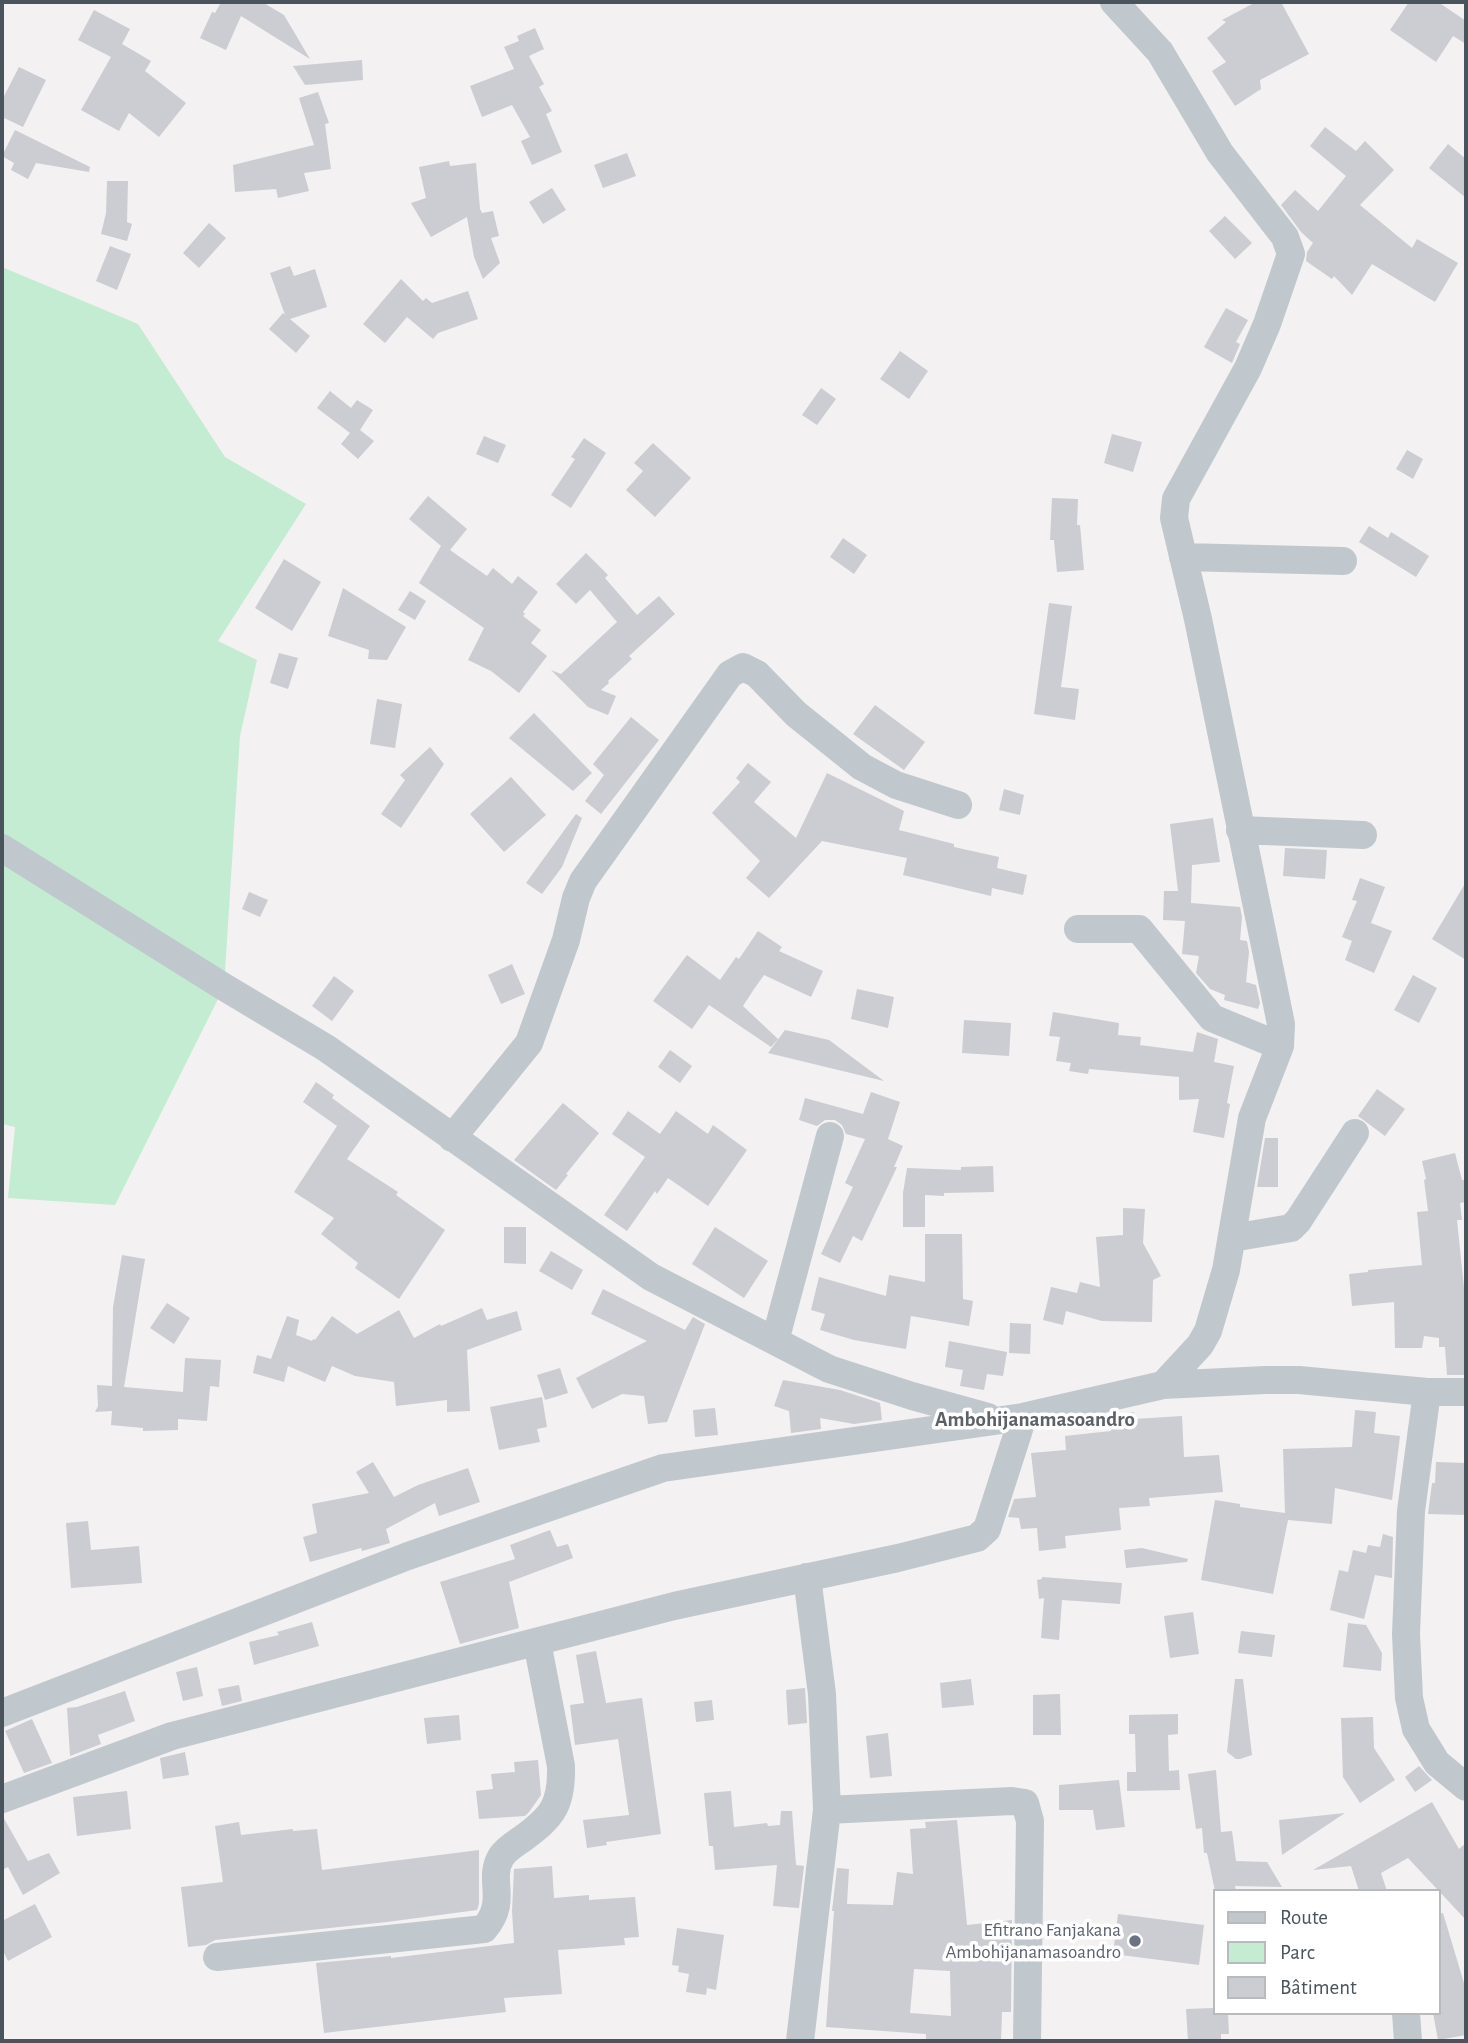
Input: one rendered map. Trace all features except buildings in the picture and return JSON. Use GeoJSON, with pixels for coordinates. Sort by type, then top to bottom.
{"type":"FeatureCollection","features":[{"type":"Feature","properties":{"kind":"street"},"geometry":{"type":"LineString","coordinates":[[1114,2],[1160,52],[1220,153],[1285,237],[1291,254],[1267,324],[1248,368],[1176,499],[1174,518],[1198,619],[1281,1024],[1280,1046],[1252,1118],[1226,1270],[1208,1331],[1200,1345],[1163,1385]]}},
{"type":"Feature","properties":{"kind":"street"},"geometry":{"type":"LineString","coordinates":[[1183,557],[1343,561]]}},
{"type":"Feature","properties":{"kind":"street"},"geometry":{"type":"LineString","coordinates":[[452,1138],[529,1043],[566,940],[583,881],[730,674],[743,667],[757,674],[796,714],[862,767],[896,785],[958,805]]}},
{"type":"Feature","properties":{"kind":"street"},"geometry":{"type":"LineString","coordinates":[[1240,830],[1363,835]]}},
{"type":"Feature","properties":{"kind":"street"},"geometry":{"type":"LineString","coordinates":[[2,848],[326,1048],[651,1277],[841,1374],[912,1396],[1011,1418]]}},
{"type":"Feature","properties":{"kind":"street"},"geometry":{"type":"LineString","coordinates":[[1078,929],[1139,929],[1212,1018],[1280,1046]]}},
{"type":"Feature","properties":{"kind":"street"},"geometry":{"type":"LineString","coordinates":[[1232,1238],[1291,1228],[1355,1133]]}},
{"type":"Feature","properties":{"kind":"street"},"geometry":{"type":"LineString","coordinates":[[775,1341],[830,1136]]}},
{"type":"Feature","properties":{"kind":"street"},"geometry":{"type":"LineString","coordinates":[[2,1713],[408,1556],[663,1468],[1011,1418],[1163,1385],[1299,1380],[1427,1392],[1466,1392]]}},
{"type":"Feature","properties":{"kind":"street"},"geometry":{"type":"LineString","coordinates":[[1427,1392],[1411,1511],[1406,1634],[1409,1698],[1416,1729],[1437,1763],[1466,1787]]}},
{"type":"Feature","properties":{"kind":"street"},"geometry":{"type":"LineString","coordinates":[[2,1799],[173,1736],[674,1606],[977,1538],[987,1529],[1011,1418]]}},
{"type":"Feature","properties":{"kind":"street"},"geometry":{"type":"LineString","coordinates":[[800,2041],[827,1810],[822,1694],[807,1577]]}},
{"type":"Feature","properties":{"kind":"street"},"geometry":{"type":"LineString","coordinates":[[217,1957],[484,1929],[497,1910],[500,1858],[544,1823],[551,1814],[561,1784],[561,1766],[537,1642]]}},
{"type":"Feature","properties":{"kind":"street"},"geometry":{"type":"LineString","coordinates":[[1437,1763],[1466,1757]]}},
{"type":"Feature","properties":{"kind":"street"},"geometry":{"type":"LineString","coordinates":[[827,1810],[1012,1801],[1025,1803],[1030,1821],[1027,2041]]}},
{"type":"Feature","properties":{"kind":"street"},"geometry":{"type":"LineString","coordinates":[[1406,2015],[1408,2041]]}},
{"type":"Feature","properties":{"kind":"green space"},"geometry":{"type":"Polygon","coordinates":[[[2,267],[138,324],[225,457],[306,504],[218,641],[257,660],[240,736],[224,987],[115,1205],[8,1198],[15,1127],[2,1124],[2,267]]]}},
{"type":"Feature","properties":{"kind":"place","name":"Efitrano Fanjakana Ambohijanamasoandro"},"geometry":{"type":"Point","coordinates":[1135,1941]}},
{"type":"Feature","properties":{"kind":"district","name":"Ambohijanamasoandro"},"geometry":{"type":"Point","coordinates":[1035,1420]}}]}
